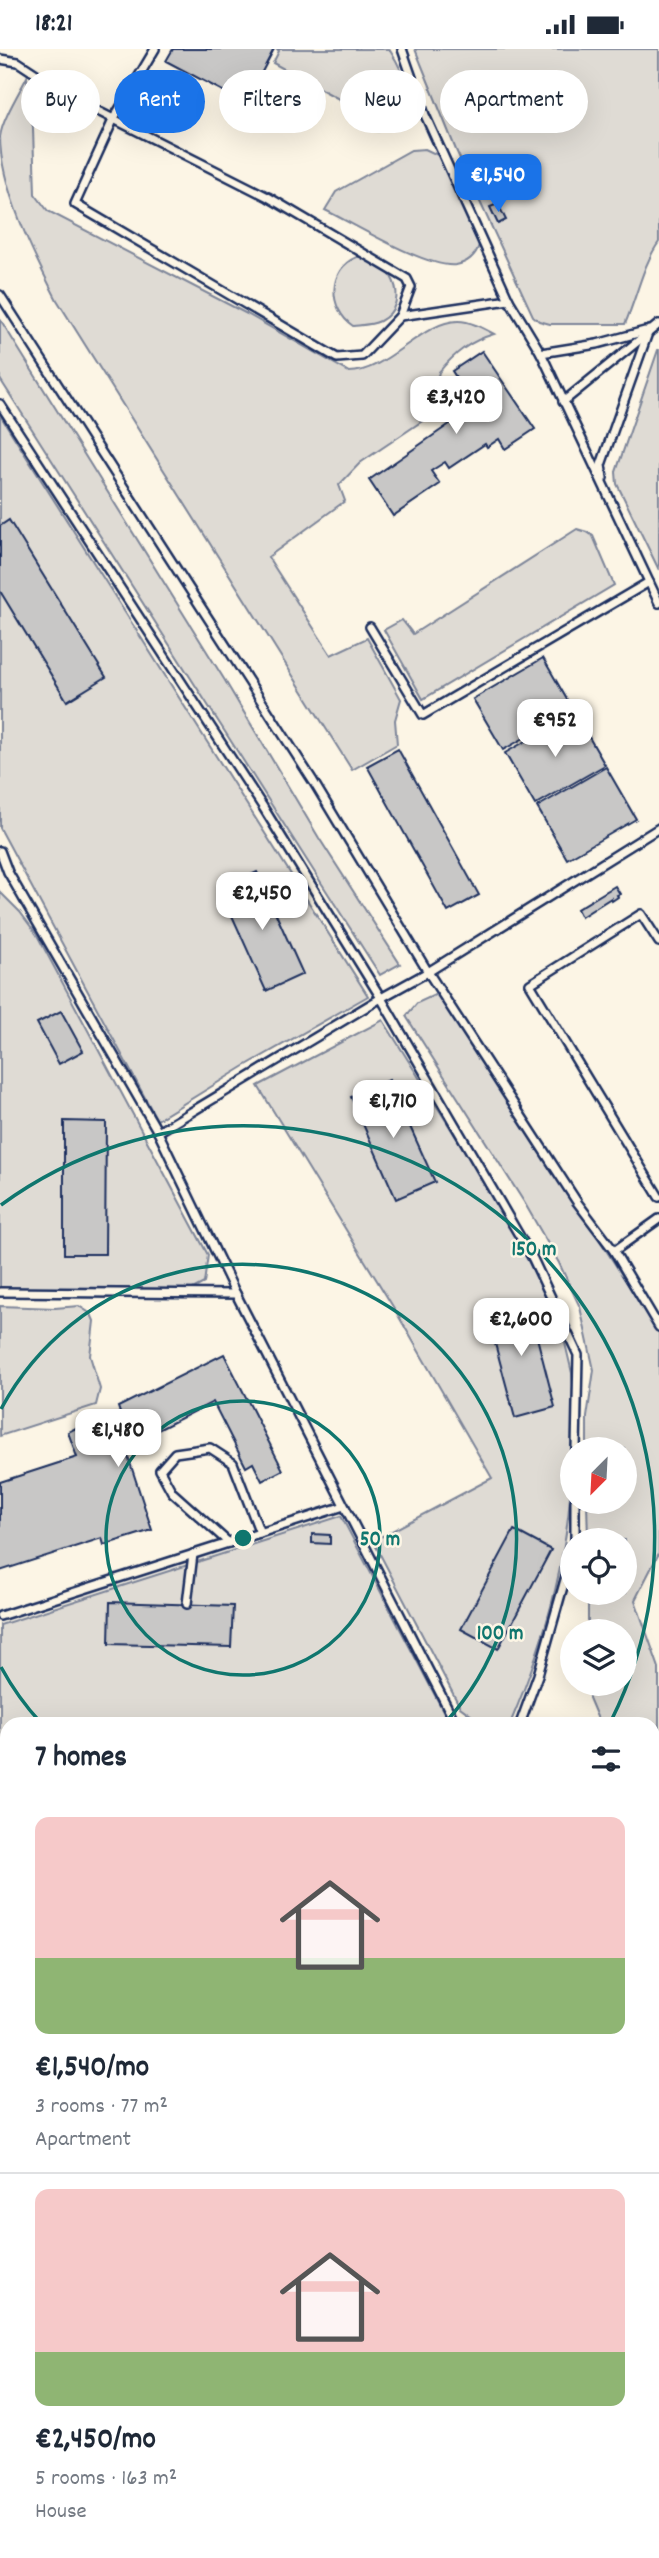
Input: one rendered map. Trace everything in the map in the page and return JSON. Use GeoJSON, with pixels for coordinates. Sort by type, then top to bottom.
{"type":"FeatureCollection","features":[{"type":"Feature","properties":{"kind":"lane"},"geometry":{"type":"LineString","coordinates":[[143,70],[155,49]]}},
{"type":"Feature","properties":{"kind":"lane"},"geometry":{"type":"LineString","coordinates":[[402,49],[425,115],[509,300],[541,353],[659,603]]}},
{"type":"Feature","properties":{"kind":"lane"},"geometry":{"type":"LineString","coordinates":[[0,59],[18,62],[76,100],[114,118],[75,204],[337,358],[362,356],[400,316],[411,288],[407,279],[268,197],[143,133]]}},
{"type":"Feature","properties":{"kind":"lane"},"geometry":{"type":"LineString","coordinates":[[0,295],[313,781],[428,972],[577,1202],[614,1251],[659,1327]]}},
{"type":"Feature","properties":{"kind":"lane"},"geometry":{"type":"LineString","coordinates":[[400,316],[509,300]]}},
{"type":"Feature","properties":{"kind":"lane"},"geometry":{"type":"LineString","coordinates":[[563,402],[659,324]]}},
{"type":"Feature","properties":{"kind":"lane"},"geometry":{"type":"LineString","coordinates":[[541,353],[597,344],[649,330]]}},
{"type":"Feature","properties":{"kind":"lane"},"geometry":{"type":"LineString","coordinates":[[604,486],[601,465],[649,330]]}},
{"type":"Feature","properties":{"kind":"lane"},"geometry":{"type":"LineString","coordinates":[[0,404],[263,807],[381,998],[533,1259],[578,1356],[576,1437]]}},
{"type":"Feature","properties":{"kind":"lane"},"geometry":{"type":"LineString","coordinates":[[370,627],[423,715],[649,582]]}},
{"type":"Feature","properties":{"kind":"lane"},"geometry":{"type":"LineString","coordinates":[[158,1132],[428,972],[659,828]]}},
{"type":"Feature","properties":{"kind":"lane"},"geometry":{"type":"LineString","coordinates":[[0,853],[8,872],[158,1132],[236,1294],[452,1717]]}},
{"type":"Feature","properties":{"kind":"lane"},"geometry":{"type":"LineString","coordinates":[[659,942],[641,913],[530,984],[659,1197]]}},
{"type":"Feature","properties":{"kind":"lane"},"geometry":{"type":"LineString","coordinates":[[614,1251],[659,1219]]}},
{"type":"Feature","properties":{"kind":"lane"},"geometry":{"type":"LineString","coordinates":[[0,1292],[236,1294]]}},
{"type":"Feature","properties":{"kind":"lane"},"geometry":{"type":"LineString","coordinates":[[229,1543],[172,1492],[160,1470],[175,1453],[210,1448],[233,1463],[260,1533]]}},
{"type":"Feature","properties":{"kind":"lane"},"geometry":{"type":"LineString","coordinates":[[0,1616],[344,1506]]}},
{"type":"Feature","properties":{"kind":"lane"},"geometry":{"type":"LineString","coordinates":[[187,1604],[193,1554]]}},
{"type":"Feature","properties":{"kind":"lane"},"geometry":{"type":"LineString","coordinates":[[523,1717],[538,1675],[560,1597]]}},
{"type":"Feature","properties":{"kind":"shaded area"},"geometry":{"type":"Polygon","coordinates":[[[277,49],[389,49],[400,70],[340,70],[340,100],[326,92],[326,70],[286,70],[273,63],[279,51],[277,49]]]}},
{"type":"Feature","properties":{"kind":"shaded area"},"geometry":{"type":"Polygon","coordinates":[[[415,49],[659,49],[659,242],[644,271],[625,324],[550,324],[533,316],[449,133],[588,133],[588,70],[440,70],[440,111],[426,70],[424,70],[415,49]]]}},
{"type":"Feature","properties":{"kind":"shaded area"},"geometry":{"type":"Polygon","coordinates":[[[21,88],[21,133],[33,133],[35,194],[48,211],[247,314],[349,372],[377,364],[445,323],[467,322],[494,334],[463,349],[439,372],[438,376],[450,400],[446,405],[360,463],[339,485],[345,501],[268,557],[331,655],[367,638],[401,699],[395,720],[397,744],[352,770],[57,300],[20,221],[6,177],[0,137],[7,115],[21,88]]]}},
{"type":"Feature","properties":{"kind":"shaded area"},"geometry":{"type":"Polygon","coordinates":[[[425,149],[442,157],[479,245],[473,256],[460,264],[443,264],[409,253],[325,210],[336,192],[411,150],[425,149]]]}},
{"type":"Feature","properties":{"kind":"shaded area"},"geometry":{"type":"Polygon","coordinates":[[[357,257],[369,258],[388,272],[394,281],[396,292],[390,313],[380,321],[353,326],[339,310],[334,290],[340,270],[357,257]]]}},
{"type":"Feature","properties":{"kind":"shaded area"},"geometry":{"type":"Polygon","coordinates":[[[0,319],[224,679],[319,838],[400,964],[380,975],[0,379],[0,319]]]}},
{"type":"Feature","properties":{"kind":"shaded area"},"geometry":{"type":"Polygon","coordinates":[[[658,350],[659,570],[617,484],[616,472],[658,350]]]}},
{"type":"Feature","properties":{"kind":"shaded area"},"geometry":{"type":"Polygon","coordinates":[[[0,415],[368,996],[243,1067],[157,1120],[0,828],[0,415]]]}},
{"type":"Feature","properties":{"kind":"shaded area"},"geometry":{"type":"Polygon","coordinates":[[[577,529],[593,536],[614,585],[423,699],[384,630],[402,620],[413,634],[577,529]]]}},
{"type":"Feature","properties":{"kind":"shaded area"},"geometry":{"type":"Polygon","coordinates":[[[0,892],[20,912],[37,935],[208,1255],[204,1283],[187,1292],[0,1289],[0,892]]]}},
{"type":"Feature","properties":{"kind":"shaded area"},"geometry":{"type":"Polygon","coordinates":[[[441,992],[659,1333],[659,1553],[637,1596],[637,1528],[588,1528],[587,1514],[637,1514],[637,1437],[587,1437],[594,1370],[580,1307],[559,1263],[524,1202],[406,1016],[417,1003],[441,992]]]}},
{"type":"Feature","properties":{"kind":"shaded area"},"geometry":{"type":"Polygon","coordinates":[[[383,1020],[506,1217],[561,1326],[572,1373],[575,1437],[560,1437],[560,1514],[569,1514],[568,1521],[567,1528],[560,1528],[560,1565],[546,1623],[513,1717],[474,1717],[460,1707],[373,1541],[492,1478],[395,1310],[258,1086],[383,1020]]]}},
{"type":"Feature","properties":{"kind":"shaded area"},"geometry":{"type":"Polygon","coordinates":[[[0,1306],[79,1306],[91,1314],[94,1321],[90,1356],[100,1389],[96,1405],[0,1436],[0,1306]]]}},
{"type":"Feature","properties":{"kind":"shaded area"},"geometry":{"type":"Polygon","coordinates":[[[341,1516],[446,1717],[0,1717],[0,1625],[341,1516]]]}},
{"type":"Feature","properties":{"kind":"shaded area"},"geometry":{"type":"Polygon","coordinates":[[[588,1605],[637,1605],[659,1668],[659,1717],[597,1717],[589,1696],[637,1696],[637,1619],[588,1619],[588,1605]]]}},
{"type":"Feature","properties":{"kind":"building"},"geometry":{"type":"Polygon","coordinates":[[[173,49],[274,49],[263,70],[219,70],[219,89],[205,82],[205,70],[183,70],[166,61],[173,49]]]}},
{"type":"Feature","properties":{"kind":"building"},"geometry":{"type":"Polygon","coordinates":[[[498,204],[506,220],[498,224],[490,207],[498,204]]]}},
{"type":"Feature","properties":{"kind":"building"},"geometry":{"type":"Polygon","coordinates":[[[482,351],[535,429],[505,449],[499,439],[487,447],[485,444],[449,468],[445,462],[431,471],[440,484],[393,516],[369,480],[467,412],[470,416],[478,411],[452,371],[482,351]]]}},
{"type":"Feature","properties":{"kind":"building"},"geometry":{"type":"Polygon","coordinates":[[[9,520],[106,677],[67,701],[0,591],[0,526],[9,520]]]}},
{"type":"Feature","properties":{"kind":"building"},"geometry":{"type":"Polygon","coordinates":[[[543,658],[573,710],[503,750],[473,699],[543,658]]]}},
{"type":"Feature","properties":{"kind":"building"},"geometry":{"type":"Polygon","coordinates":[[[575,713],[605,765],[535,805],[505,753],[575,713]]]}},
{"type":"Feature","properties":{"kind":"building"},"geometry":{"type":"Polygon","coordinates":[[[398,749],[479,895],[448,912],[367,766],[398,749]]]}},
{"type":"Feature","properties":{"kind":"building"},"geometry":{"type":"Polygon","coordinates":[[[606,767],[636,819],[567,859],[537,807],[606,767]]]}},
{"type":"Feature","properties":{"kind":"building"},"geometry":{"type":"Polygon","coordinates":[[[257,872],[303,974],[266,991],[220,889],[257,872]]]}},
{"type":"Feature","properties":{"kind":"building"},"geometry":{"type":"Polygon","coordinates":[[[615,886],[620,894],[618,897],[612,901],[611,898],[581,917],[577,909],[615,886]]]}},
{"type":"Feature","properties":{"kind":"building"},"geometry":{"type":"Polygon","coordinates":[[[61,1011],[83,1051],[59,1064],[37,1023],[61,1011]]]}},
{"type":"Feature","properties":{"kind":"building"},"geometry":{"type":"Polygon","coordinates":[[[389,1080],[435,1182],[396,1199],[351,1097],[389,1080]]]}},
{"type":"Feature","properties":{"kind":"building"},"geometry":{"type":"Polygon","coordinates":[[[64,1121],[106,1122],[105,1254],[64,1254],[64,1121]]]}},
{"type":"Feature","properties":{"kind":"building"},"geometry":{"type":"Polygon","coordinates":[[[527,1299],[555,1407],[515,1418],[486,1310],[527,1299]]]}},
{"type":"Feature","properties":{"kind":"building"},"geometry":{"type":"Polygon","coordinates":[[[224,1354],[283,1470],[262,1481],[253,1463],[246,1467],[213,1402],[142,1438],[140,1432],[123,1441],[152,1530],[104,1545],[102,1538],[0,1571],[0,1482],[77,1457],[68,1432],[96,1418],[98,1423],[120,1413],[118,1407],[224,1354]]]}},
{"type":"Feature","properties":{"kind":"building"},"geometry":{"type":"Polygon","coordinates":[[[514,1530],[551,1550],[498,1649],[461,1629],[514,1530]]]}},
{"type":"Feature","properties":{"kind":"building"},"geometry":{"type":"Polygon","coordinates":[[[312,1534],[330,1535],[330,1544],[312,1543],[312,1534]]]}},
{"type":"Feature","properties":{"kind":"building"},"geometry":{"type":"Polygon","coordinates":[[[110,1602],[233,1606],[231,1647],[109,1644],[110,1602]]]}}]}
